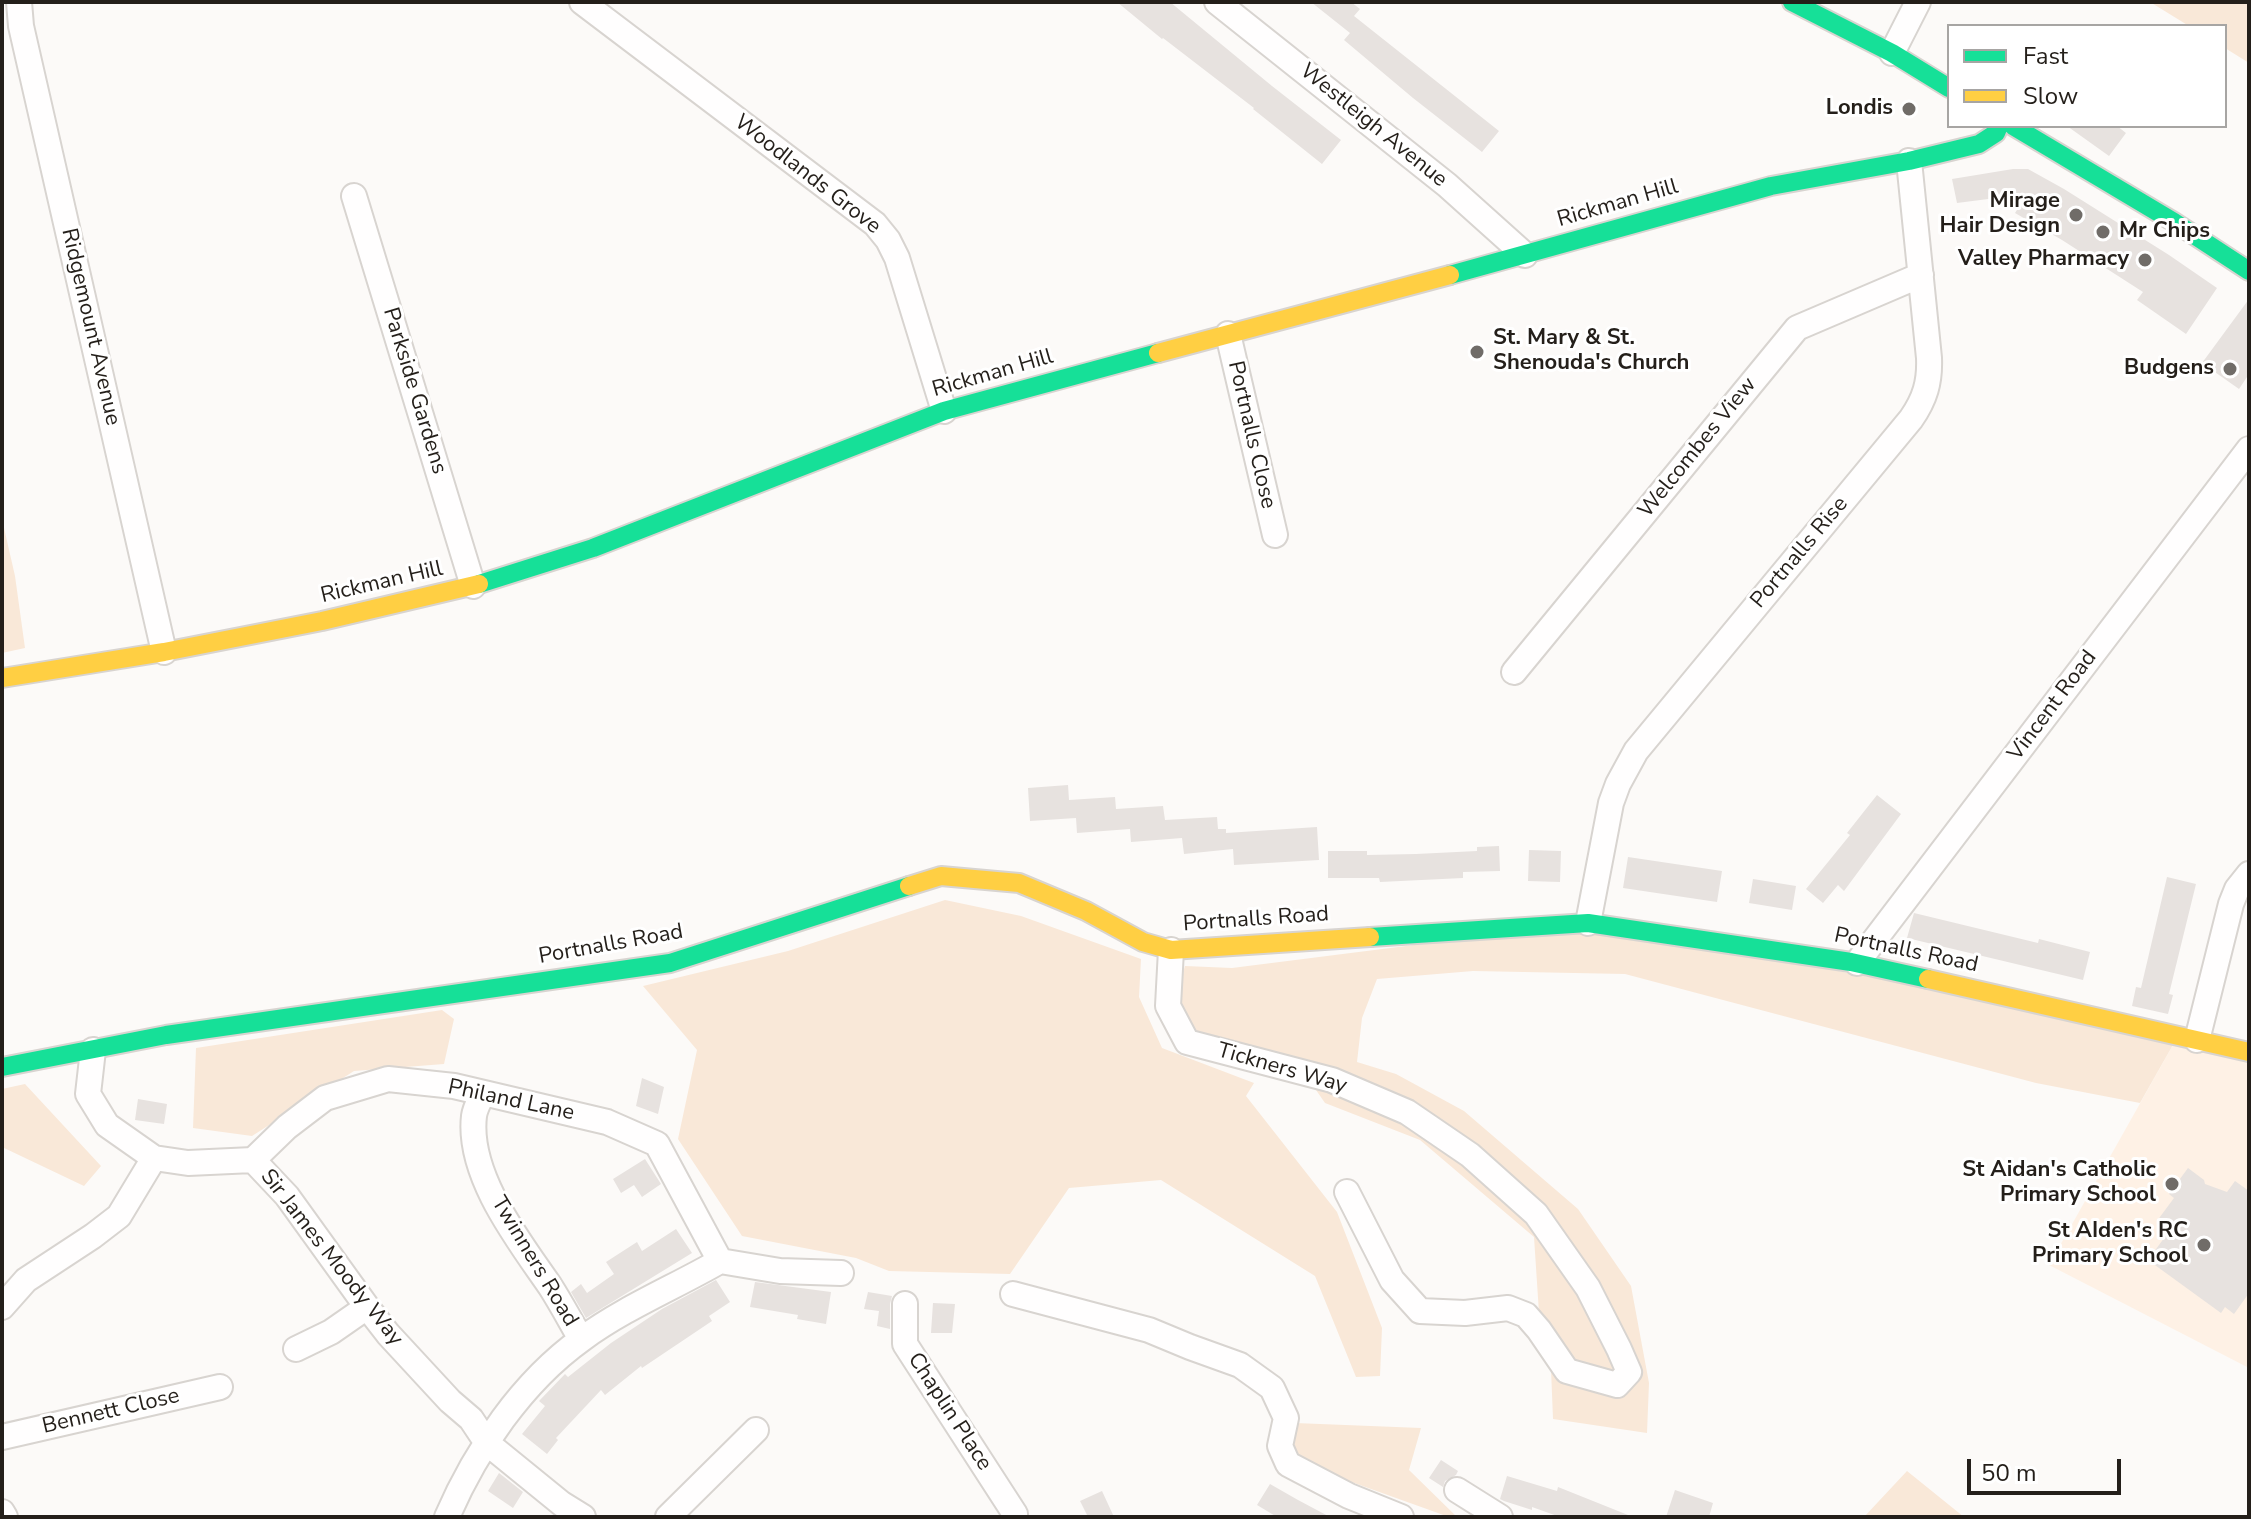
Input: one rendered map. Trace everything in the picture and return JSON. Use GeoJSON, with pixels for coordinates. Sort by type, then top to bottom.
{"type":"FeatureCollection","features":[{"type":"Feature","properties":{"kind":"street","name":"Ridgemount Avenue"},"geometry":{"type":"LineString","coordinates":[[19,2],[21,26],[164,652]]}},
{"type":"Feature","properties":{"kind":"street","name":"Woodlands Grove"},"geometry":{"type":"LineString","coordinates":[[582,2],[875,224],[897,258],[944,411]]}},
{"type":"Feature","properties":{"kind":"street","name":"Westleigh Avenue"},"geometry":{"type":"LineString","coordinates":[[1217,2],[1447,185],[1525,255]]}},
{"type":"Feature","properties":{"kind":"street"},"geometry":{"type":"LineString","coordinates":[[1792,2],[1892,53],[1947,87]]}},
{"type":"Feature","properties":{"kind":"street"},"geometry":{"type":"LineString","coordinates":[[1892,53],[1918,2]]}},
{"type":"Feature","properties":{"kind":"street","name":"Rickman Hill"},"geometry":{"type":"LineString","coordinates":[[2,678],[164,652],[322,621],[473,586],[593,548],[944,411],[1771,186],[1909,161],[1979,144],[1996,133],[1998,128]]}},
{"type":"Feature","properties":{"kind":"street"},"geometry":{"type":"LineString","coordinates":[[2016,128],[2249,271]]}},
{"type":"Feature","properties":{"kind":"street","name":"Portnalls Rise"},"geometry":{"type":"LineString","coordinates":[[1588,923],[1611,803],[1636,751],[1921,405],[1930,374],[1909,161]]}},
{"type":"Feature","properties":{"kind":"street","name":"Parkside Gardens"},"geometry":{"type":"LineString","coordinates":[[354,196],[473,586]]}},
{"type":"Feature","properties":{"kind":"street","name":"Welcombes View"},"geometry":{"type":"LineString","coordinates":[[1514,672],[1797,328],[1921,275]]}},
{"type":"Feature","properties":{"kind":"street","name":"Portnalls Close"},"geometry":{"type":"LineString","coordinates":[[1228,334],[1275,535]]}},
{"type":"Feature","properties":{"kind":"street","name":"Vincent Road"},"geometry":{"type":"LineString","coordinates":[[1857,963],[2249,449]]}},
{"type":"Feature","properties":{"kind":"street"},"geometry":{"type":"LineString","coordinates":[[2197,1040],[2231,904],[2237,889],[2249,874]]}},
{"type":"Feature","properties":{"kind":"street","name":"Portnalls Road"},"geometry":{"type":"LineString","coordinates":[[2,1067],[166,1035],[670,963],[941,876],[1019,883],[1086,911],[1143,942],[1171,950],[1588,923],[1857,963],[2249,1052]]}},
{"type":"Feature","properties":{"kind":"street","name":"Tickners Way"},"geometry":{"type":"LineString","coordinates":[[1171,950],[1168,1006],[1187,1042],[1332,1080],[1407,1112],[1470,1155],[1536,1214],[1588,1288],[1629,1372],[1617,1385],[1567,1371],[1526,1315],[1508,1308],[1465,1313],[1420,1311],[1392,1280],[1347,1192]]}},
{"type":"Feature","properties":{"kind":"street","name":"Sir James Moody Way"},"geometry":{"type":"LineString","coordinates":[[93,1050],[88,1094],[107,1125],[154,1158],[188,1163],[253,1160],[287,1196],[367,1307],[429,1378],[471,1419],[487,1443],[562,1504],[583,1517]]}},
{"type":"Feature","properties":{"kind":"street","name":"Philand Lane"},"geometry":{"type":"LineString","coordinates":[[253,1160],[287,1127],[325,1098],[388,1079],[454,1086],[607,1122],[657,1144],[720,1261]]}},
{"type":"Feature","properties":{"kind":"street","name":"Twinners Road"},"geometry":{"type":"LineString","coordinates":[[483,1093],[474,1115],[475,1148],[487,1183],[510,1230],[552,1290],[581,1339]]}},
{"type":"Feature","properties":{"kind":"street"},"geometry":{"type":"LineString","coordinates":[[2,1307],[26,1280],[119,1216],[154,1158]]}},
{"type":"Feature","properties":{"kind":"street"},"geometry":{"type":"LineString","coordinates":[[447,1517],[487,1443],[520,1397],[581,1339],[720,1261],[780,1271],[841,1273]]}},
{"type":"Feature","properties":{"kind":"street"},"geometry":{"type":"LineString","coordinates":[[1013,1294],[1149,1330],[1240,1365],[1272,1388],[1286,1418],[1280,1446],[1288,1464],[1349,1496],[1401,1517]]}},
{"type":"Feature","properties":{"kind":"street","name":"Chaplin Place"},"geometry":{"type":"LineString","coordinates":[[905,1304],[905,1344],[1020,1511]]}},
{"type":"Feature","properties":{"kind":"street"},"geometry":{"type":"LineString","coordinates":[[296,1349],[331,1332],[367,1307]]}},
{"type":"Feature","properties":{"kind":"street","name":"Bennett Close"},"geometry":{"type":"LineString","coordinates":[[2,1437],[220,1387]]}},
{"type":"Feature","properties":{"kind":"street"},"geometry":{"type":"LineString","coordinates":[[668,1517],[756,1430]]}},
{"type":"Feature","properties":{"kind":"street"},"geometry":{"type":"LineString","coordinates":[[1457,1490],[1500,1517]]}},
{"type":"Feature","properties":{"kind":"shaded area"},"geometry":{"type":"Polygon","coordinates":[[[2150,2],[2249,2],[2249,63],[2227,49],[2227,24],[2186,24],[2150,2]]]}},
{"type":"Feature","properties":{"kind":"shaded area"},"geometry":{"type":"Polygon","coordinates":[[[2,519],[15,576],[25,648],[2,653],[2,519]]]}},
{"type":"Feature","properties":{"kind":"shaded area"},"geometry":{"type":"Polygon","coordinates":[[[945,900],[1021,916],[1141,959],[1139,997],[1162,1048],[1254,1083],[1246,1096],[1337,1212],[1382,1328],[1380,1376],[1356,1377],[1315,1276],[1161,1180],[1069,1188],[1010,1274],[889,1271],[856,1258],[742,1236],[678,1139],[697,1050],[643,986],[788,951],[945,900]]]}},
{"type":"Feature","properties":{"kind":"shaded area"},"geometry":{"type":"Polygon","coordinates":[[[1588,923],[2178,1036],[2140,1103],[2036,1083],[1625,974],[1473,971],[1377,979],[1362,1018],[1357,1062],[1396,1074],[1464,1111],[1578,1209],[1631,1286],[1649,1383],[1647,1433],[1553,1419],[1551,1369],[1539,1313],[1534,1237],[1420,1140],[1325,1103],[1300,1067],[1193,1036],[1173,1003],[1185,966],[1232,968],[1588,923]]]}},
{"type":"Feature","properties":{"kind":"shaded area"},"geometry":{"type":"Polygon","coordinates":[[[442,1010],[454,1019],[444,1064],[354,1071],[252,1136],[193,1128],[196,1048],[442,1010]]]}},
{"type":"Feature","properties":{"kind":"shaded area","name":"St Aidan's Catholic Primary School"},"geometry":{"type":"Polygon","coordinates":[[[2178,1036],[2249,1051],[2249,1368],[2049,1265],[2178,1036]]]}},
{"type":"Feature","properties":{"kind":"shaded area"},"geometry":{"type":"Polygon","coordinates":[[[25,1084],[101,1166],[84,1186],[2,1147],[2,1089],[25,1084]]]}},
{"type":"Feature","properties":{"kind":"shaded area"},"geometry":{"type":"Polygon","coordinates":[[[1295,1423],[1421,1428],[1409,1470],[1457,1517],[1449,1517],[1293,1461],[1288,1443],[1295,1423]]]}},
{"type":"Feature","properties":{"kind":"shaded area"},"geometry":{"type":"Polygon","coordinates":[[[1907,1471],[1964,1517],[1864,1517],[1907,1471]]]}},
{"type":"Feature","properties":{"kind":"building"},"geometry":{"type":"Polygon","coordinates":[[[1117,2],[1170,2],[1341,140],[1322,164],[1117,2]]]}},
{"type":"Feature","properties":{"kind":"building"},"geometry":{"type":"Polygon","coordinates":[[[1311,2],[1351,2],[1360,9],[1354,16],[1499,131],[1482,152],[1344,40],[1350,33],[1311,2]]]}},
{"type":"Feature","properties":{"kind":"building"},"geometry":{"type":"Polygon","coordinates":[[[2070,128],[2120,128],[2126,133],[2109,156],[2070,128]]]}},
{"type":"Feature","properties":{"kind":"building"},"geometry":{"type":"Polygon","coordinates":[[[2028,169],[2064,189],[2217,288],[2186,334],[2137,300],[2143,292],[2015,213],[2027,194],[1957,203],[1952,179],[2028,169]]]}},
{"type":"Feature","properties":{"kind":"building"},"geometry":{"type":"Polygon","coordinates":[[[2249,299],[2249,374],[2239,389],[2202,363],[2249,299]]]}},
{"type":"Feature","properties":{"kind":"building"},"geometry":{"type":"Polygon","coordinates":[[[1068,785],[1069,800],[1115,797],[1116,809],[1163,806],[1165,820],[1217,817],[1218,829],[1226,829],[1226,833],[1317,827],[1319,860],[1234,865],[1233,849],[1184,854],[1182,838],[1131,842],[1130,829],[1077,833],[1076,818],[1030,821],[1028,788],[1068,785]]]}},
{"type":"Feature","properties":{"kind":"building"},"geometry":{"type":"Polygon","coordinates":[[[1877,795],[1901,814],[1844,891],[1838,885],[1823,903],[1806,889],[1850,835],[1847,833],[1877,795]]]}},
{"type":"Feature","properties":{"kind":"building"},"geometry":{"type":"Polygon","coordinates":[[[1499,846],[1500,871],[1463,872],[1463,878],[1380,882],[1379,878],[1328,878],[1328,851],[1367,851],[1367,855],[1416,854],[1477,851],[1477,847],[1499,846]]]}},
{"type":"Feature","properties":{"kind":"building"},"geometry":{"type":"Polygon","coordinates":[[[1529,850],[1561,851],[1560,882],[1528,881],[1529,850]]]}},
{"type":"Feature","properties":{"kind":"building"},"geometry":{"type":"Polygon","coordinates":[[[1628,857],[1722,871],[1717,902],[1623,888],[1628,857]]]}},
{"type":"Feature","properties":{"kind":"building"},"geometry":{"type":"Polygon","coordinates":[[[2167,877],[2196,884],[2169,994],[2173,995],[2168,1014],[2132,1006],[2136,987],[2141,988],[2167,877]]]}},
{"type":"Feature","properties":{"kind":"building"},"geometry":{"type":"Polygon","coordinates":[[[1753,879],[1796,886],[1792,910],[1749,903],[1753,879]]]}},
{"type":"Feature","properties":{"kind":"building"},"geometry":{"type":"Polygon","coordinates":[[[1914,913],[2038,943],[2039,939],[2090,952],[2083,980],[1907,938],[1914,913]]]}},
{"type":"Feature","properties":{"kind":"building"},"geometry":{"type":"Polygon","coordinates":[[[642,1078],[664,1087],[658,1114],[636,1106],[642,1078]]]}},
{"type":"Feature","properties":{"kind":"building"},"geometry":{"type":"Polygon","coordinates":[[[138,1099],[167,1104],[164,1124],[135,1120],[138,1099]]]}},
{"type":"Feature","properties":{"kind":"building"},"geometry":{"type":"Polygon","coordinates":[[[645,1159],[661,1184],[642,1197],[634,1185],[621,1193],[613,1179],[645,1159]]]}},
{"type":"Feature","properties":{"kind":"building","name":"St AIden's RC Primary School"},"geometry":{"type":"Polygon","coordinates":[[[2188,1168],[2205,1184],[2227,1192],[2235,1181],[2249,1191],[2249,1293],[2234,1314],[2225,1307],[2221,1313],[2148,1260],[2170,1230],[2157,1221],[2174,1198],[2169,1194],[2188,1168]]]}},
{"type":"Feature","properties":{"kind":"building"},"geometry":{"type":"Polygon","coordinates":[[[676,1229],[692,1253],[586,1318],[571,1292],[581,1284],[587,1293],[614,1274],[606,1262],[637,1242],[642,1251],[676,1229]]]}},
{"type":"Feature","properties":{"kind":"building"},"geometry":{"type":"Polygon","coordinates":[[[716,1280],[730,1302],[709,1316],[712,1321],[641,1366],[605,1395],[601,1390],[556,1438],[558,1440],[547,1454],[522,1434],[545,1406],[539,1401],[565,1374],[568,1377],[662,1309],[716,1280]]]}},
{"type":"Feature","properties":{"kind":"building"},"geometry":{"type":"Polygon","coordinates":[[[755,1282],[831,1292],[826,1324],[797,1319],[798,1315],[750,1307],[755,1282]]]}},
{"type":"Feature","properties":{"kind":"building"},"geometry":{"type":"Polygon","coordinates":[[[868,1292],[892,1296],[890,1329],[877,1326],[879,1311],[864,1309],[868,1292]]]}},
{"type":"Feature","properties":{"kind":"building"},"geometry":{"type":"Polygon","coordinates":[[[933,1303],[955,1304],[952,1333],[931,1333],[933,1303]]]}},
{"type":"Feature","properties":{"kind":"building"},"geometry":{"type":"Polygon","coordinates":[[[1441,1460],[1458,1471],[1445,1481],[1443,1487],[1429,1478],[1441,1460]]]}},
{"type":"Feature","properties":{"kind":"building"},"geometry":{"type":"Polygon","coordinates":[[[499,1473],[523,1492],[513,1508],[488,1491],[499,1473]]]}},
{"type":"Feature","properties":{"kind":"building"},"geometry":{"type":"Polygon","coordinates":[[[1507,1476],[1557,1491],[1558,1487],[1633,1517],[1560,1517],[1504,1501],[1500,1499],[1507,1476]]]}},
{"type":"Feature","properties":{"kind":"building"},"geometry":{"type":"Polygon","coordinates":[[[1270,1484],[1330,1517],[1277,1517],[1257,1505],[1270,1484]]]}},
{"type":"Feature","properties":{"kind":"building"},"geometry":{"type":"Polygon","coordinates":[[[1675,1490],[1713,1503],[1709,1517],[1666,1517],[1675,1490]]]}},
{"type":"Feature","properties":{"kind":"building"},"geometry":{"type":"Polygon","coordinates":[[[1102,1491],[1114,1517],[1088,1517],[1080,1501],[1102,1491]]]}},
{"type":"Feature","properties":{"kind":"traffic: fast"},"geometry":{"type":"LineString","coordinates":[[1792,2],[1892,53],[1947,87]]}},
{"type":"Feature","properties":{"kind":"traffic: fast"},"geometry":{"type":"LineString","coordinates":[[1450,275],[1771,186],[1909,161],[1979,144],[1996,133],[1998,128]]}},
{"type":"Feature","properties":{"kind":"traffic: fast"},"geometry":{"type":"LineString","coordinates":[[2016,128],[2174,222],[2249,271]]}},
{"type":"Feature","properties":{"kind":"traffic: fast"},"geometry":{"type":"LineString","coordinates":[[479,584],[593,548],[944,411],[1158,353]]}},
{"type":"Feature","properties":{"kind":"traffic: fast"},"geometry":{"type":"LineString","coordinates":[[2,1067],[166,1035],[670,963],[909,886]]}},
{"type":"Feature","properties":{"kind":"traffic: fast"},"geometry":{"type":"LineString","coordinates":[[1370,937],[1588,923],[1851,962],[1928,979]]}},
{"type":"Feature","properties":{"kind":"traffic: slow"},"geometry":{"type":"LineString","coordinates":[[1158,353],[1450,275]]}},
{"type":"Feature","properties":{"kind":"traffic: slow"},"geometry":{"type":"LineString","coordinates":[[2,678],[164,652],[322,621],[479,584]]}},
{"type":"Feature","properties":{"kind":"traffic: slow"},"geometry":{"type":"LineString","coordinates":[[909,886],[941,876],[1019,883],[1086,911],[1143,942],[1171,950],[1370,937]]}},
{"type":"Feature","properties":{"kind":"traffic: slow"},"geometry":{"type":"LineString","coordinates":[[1928,979],[2249,1052]]}},
{"type":"Feature","properties":{"kind":"place","name":"Londis"},"geometry":{"type":"Point","coordinates":[1909,109]}},
{"type":"Feature","properties":{"kind":"place","name":"Mirage Hair Design"},"geometry":{"type":"Point","coordinates":[2076,215]}},
{"type":"Feature","properties":{"kind":"place","name":"Mr Chips"},"geometry":{"type":"Point","coordinates":[2103,232]}},
{"type":"Feature","properties":{"kind":"place","name":"Valley Pharmacy"},"geometry":{"type":"Point","coordinates":[2145,260]}},
{"type":"Feature","properties":{"kind":"place","name":"St. Mary & St. Shenouda's Church"},"geometry":{"type":"Point","coordinates":[1477,352]}},
{"type":"Feature","properties":{"kind":"place","name":"Budgens"},"geometry":{"type":"Point","coordinates":[2230,369]}},
{"type":"Feature","properties":{"kind":"place","name":"St Aidan's Catholic Primary School"},"geometry":{"type":"Point","coordinates":[2172,1184]}},
{"type":"Feature","properties":{"kind":"place","name":"St AIden's RC Primary School"},"geometry":{"type":"Point","coordinates":[2204,1245]}}]}
